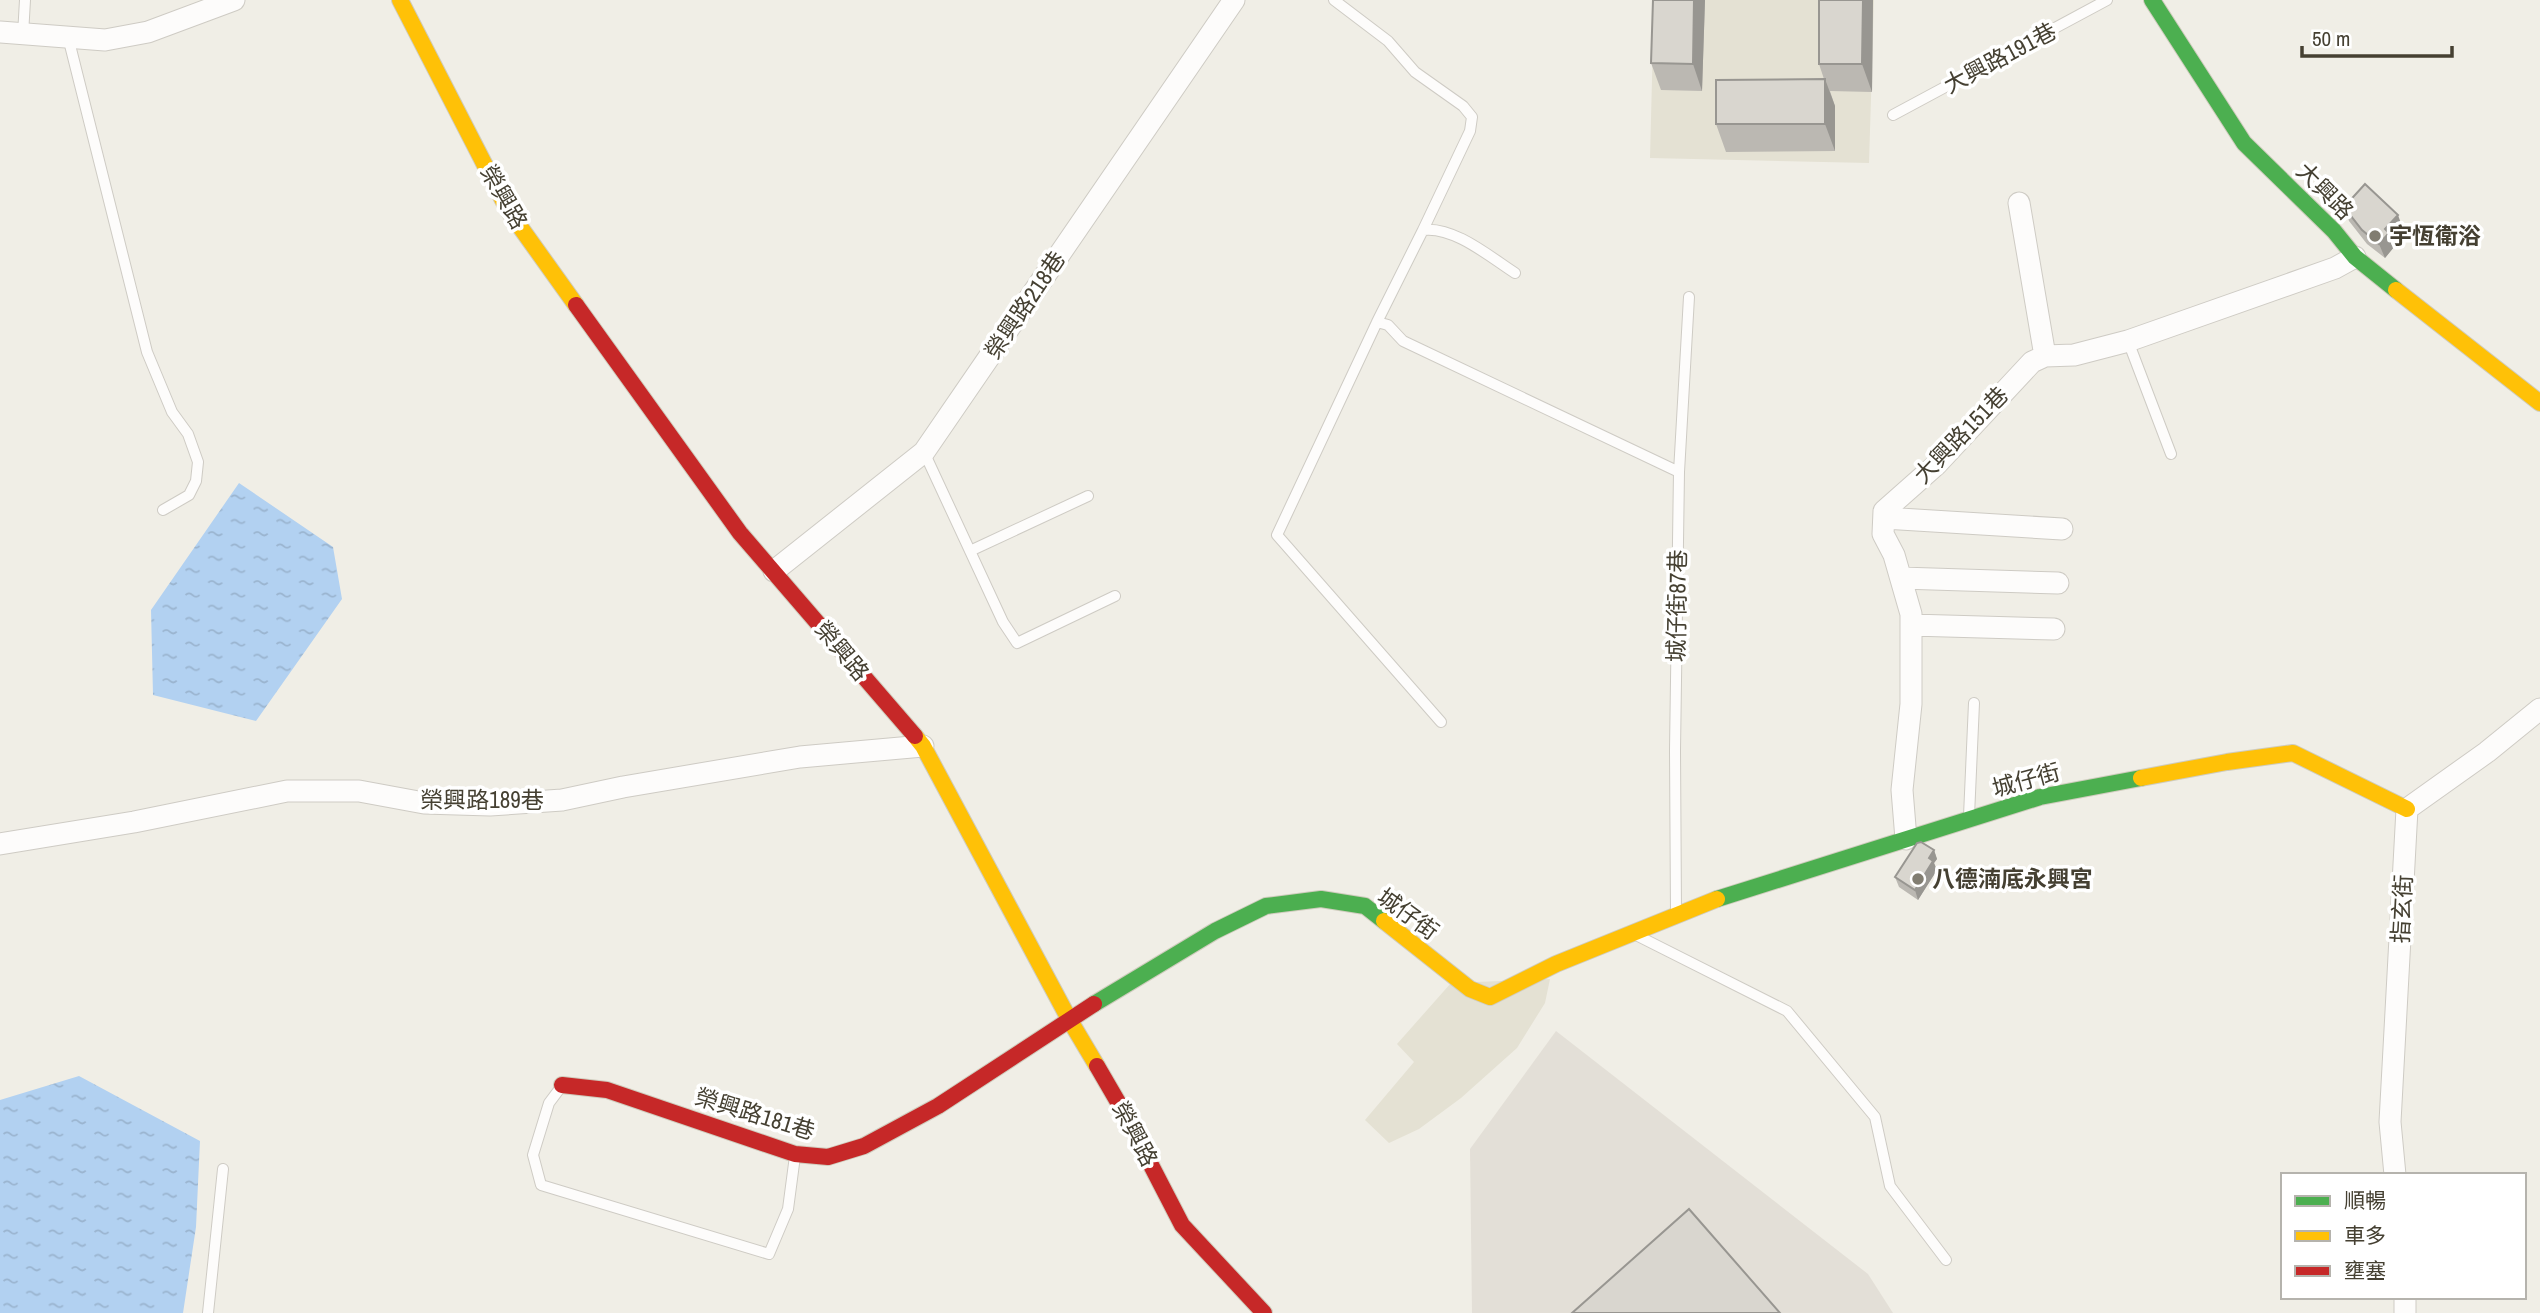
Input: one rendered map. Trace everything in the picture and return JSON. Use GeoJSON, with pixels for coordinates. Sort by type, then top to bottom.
{"type":"FeatureCollection","features":[{"type":"Feature","properties":{"kind":"street"},"geometry":{"type":"LineString","coordinates":[[0,32],[105,40],[148,32],[234,0]]}},
{"type":"Feature","properties":{"kind":"street","name":"榮興路"},"geometry":{"type":"LineString","coordinates":[[400,0],[508,210],[740,533],[923,746],[1069,1020],[1122,1109],[1182,1225],[1264,1313]]}},
{"type":"Feature","properties":{"kind":"street","name":"榮興路218巷"},"geometry":{"type":"LineString","coordinates":[[774,571],[925,452],[1234,0]]}},
{"type":"Feature","properties":{"kind":"street","name":"大興路"},"geometry":{"type":"LineString","coordinates":[[2152,0],[2244,143],[2334,231],[2355,257],[2540,403]]}},
{"type":"Feature","properties":{"kind":"street"},"geometry":{"type":"LineString","coordinates":[[2019,203],[2045,356],[2074,355],[2128,341],[2335,268],[2355,257]]}},
{"type":"Feature","properties":{"kind":"street","name":"大興路151巷"},"geometry":{"type":"LineString","coordinates":[[1884,518],[1884,511],[1936,465],[2032,362],[2045,356]]}},
{"type":"Feature","properties":{"kind":"street"},"geometry":{"type":"LineString","coordinates":[[1906,839],[1902,790],[1911,704],[1911,614],[1894,555],[1883,534],[1884,518],[2062,529]]}},
{"type":"Feature","properties":{"kind":"street"},"geometry":{"type":"LineString","coordinates":[[1900,578],[2058,583]]}},
{"type":"Feature","properties":{"kind":"street"},"geometry":{"type":"LineString","coordinates":[[1911,625],[2054,629]]}},
{"type":"Feature","properties":{"kind":"street"},"geometry":{"type":"LineString","coordinates":[[2407,808],[2487,752],[2540,709]]}},
{"type":"Feature","properties":{"kind":"street","name":"榮興路189巷"},"geometry":{"type":"LineString","coordinates":[[0,844],[287,791],[359,791],[424,803],[490,805],[538,802],[800,757],[923,746]]}},
{"type":"Feature","properties":{"kind":"street","name":"城仔街"},"geometry":{"type":"LineString","coordinates":[[1069,1020],[1215,931],[1266,906],[1321,899],[1365,906],[1470,989],[1490,998],[1556,964],[1731,894],[2040,797],[2293,752],[2407,808]]}},
{"type":"Feature","properties":{"kind":"street","name":"指玄街"},"geometry":{"type":"LineString","coordinates":[[2395,1173],[2390,1122],[2407,808]]}},
{"type":"Feature","properties":{"kind":"street","name":"榮興路181巷"},"geometry":{"type":"LineString","coordinates":[[562,1085],[607,1090],[795,1154],[828,1157],[864,1146],[938,1106],[1069,1020]]}},
{"type":"Feature","properties":{"kind":"lane"},"geometry":{"type":"LineString","coordinates":[[23,35],[25,0]]}},
{"type":"Feature","properties":{"kind":"lane"},"geometry":{"type":"LineString","coordinates":[[1334,0],[1388,41],[1415,72],[1464,106],[1472,117],[1470,131],[1277,535],[1441,722]]}},
{"type":"Feature","properties":{"kind":"lane","name":"大興路191巷"},"geometry":{"type":"LineString","coordinates":[[1893,115],[2107,0]]}},
{"type":"Feature","properties":{"kind":"lane"},"geometry":{"type":"LineString","coordinates":[[68,37],[147,352],[172,412],[188,434],[198,462],[196,481],[189,495],[163,510]]}},
{"type":"Feature","properties":{"kind":"lane"},"geometry":{"type":"LineString","coordinates":[[1423,230],[1432,229],[1458,237],[1515,273]]}},
{"type":"Feature","properties":{"kind":"lane","name":"城仔街87巷"},"geometry":{"type":"LineString","coordinates":[[1676,916],[1675,751],[1679,472],[1689,297]]}},
{"type":"Feature","properties":{"kind":"lane"},"geometry":{"type":"LineString","coordinates":[[1377,322],[1388,326],[1403,341],[1679,472]]}},
{"type":"Feature","properties":{"kind":"lane"},"geometry":{"type":"LineString","coordinates":[[2128,341],[2171,454]]}},
{"type":"Feature","properties":{"kind":"lane"},"geometry":{"type":"LineString","coordinates":[[925,452],[1003,622],[1017,643],[1115,596]]}},
{"type":"Feature","properties":{"kind":"lane"},"geometry":{"type":"LineString","coordinates":[[970,551],[1088,496]]}},
{"type":"Feature","properties":{"kind":"lane"},"geometry":{"type":"LineString","coordinates":[[1969,821],[1974,703]]}},
{"type":"Feature","properties":{"kind":"lane"},"geometry":{"type":"LineString","coordinates":[[1636,930],[1787,1012],[1875,1117],[1890,1186],[1946,1260]]}},
{"type":"Feature","properties":{"kind":"lane"},"geometry":{"type":"LineString","coordinates":[[562,1085],[550,1103],[533,1155],[541,1185],[769,1254],[788,1209],[795,1154]]}},
{"type":"Feature","properties":{"kind":"lane"},"geometry":{"type":"LineString","coordinates":[[208,1313],[223,1170]]}},
{"type":"Feature","properties":{"kind":"shaded area"},"geometry":{"type":"Polygon","coordinates":[[[1654,0],[1874,0],[1869,163],[1650,158],[1654,0]]]}},
{"type":"Feature","properties":{"kind":"shaded area"},"geometry":{"type":"Polygon","coordinates":[[[1550,979],[1545,1003],[1517,1048],[1461,1098],[1419,1129],[1389,1143],[1365,1120],[1414,1062],[1397,1044],[1451,983],[1550,979]]]}},
{"type":"Feature","properties":{"kind":"shaded area"},"geometry":{"type":"Polygon","coordinates":[[[1556,1031],[1868,1274],[1893,1313],[1472,1313],[1470,1149],[1556,1031]]]}},
{"type":"Feature","properties":{"kind":"water"},"geometry":{"type":"Polygon","coordinates":[[[239,483],[333,547],[342,599],[256,721],[153,695],[151,610],[239,483]]]}},
{"type":"Feature","properties":{"kind":"water"},"geometry":{"type":"Polygon","coordinates":[[[79,1076],[200,1141],[196,1227],[183,1313],[0,1313],[0,1100],[79,1076]]]}},
{"type":"Feature","properties":{"kind":"building"},"geometry":{"type":"Polygon","coordinates":[[[1653,0],[1694,0],[1693,64],[1651,63],[1653,0]]]}},
{"type":"Feature","properties":{"kind":"building"},"geometry":{"type":"Polygon","coordinates":[[[1819,0],[1863,0],[1862,64],[1819,64],[1819,0]]]}},
{"type":"Feature","properties":{"kind":"building"},"geometry":{"type":"Polygon","coordinates":[[[1825,79],[1825,124],[1716,124],[1716,80],[1825,79]]]}},
{"type":"Feature","properties":{"kind":"building"},"geometry":{"type":"Polygon","coordinates":[[[2365,184],[2398,215],[2385,229],[2389,233],[2379,244],[2362,230],[2344,207],[2365,184]]]}},
{"type":"Feature","properties":{"kind":"building"},"geometry":{"type":"Polygon","coordinates":[[[1921,842],[1934,850],[1929,858],[1933,861],[1915,890],[1895,877],[1917,843],[1921,842]]]}},
{"type":"Feature","properties":{"kind":"building"},"geometry":{"type":"Polygon","coordinates":[[[1689,1209],[1780,1313],[1572,1313],[1689,1209]]]}},
{"type":"Feature","properties":{"kind":"traffic: fast"},"geometry":{"type":"LineString","coordinates":[[2152,0],[2244,143],[2334,231],[2355,257],[2396,290]]}},
{"type":"Feature","properties":{"kind":"traffic: fast"},"geometry":{"type":"LineString","coordinates":[[1717,899],[2040,797],[2141,778]]}},
{"type":"Feature","properties":{"kind":"traffic: fast"},"geometry":{"type":"LineString","coordinates":[[1094,1004],[1215,931],[1266,906],[1321,899],[1365,906],[1384,921]]}},
{"type":"Feature","properties":{"kind":"traffic: slow"},"geometry":{"type":"LineString","coordinates":[[400,0],[508,210],[576,305]]}},
{"type":"Feature","properties":{"kind":"traffic: slow"},"geometry":{"type":"LineString","coordinates":[[2396,290],[2540,403]]}},
{"type":"Feature","properties":{"kind":"traffic: slow"},"geometry":{"type":"LineString","coordinates":[[915,736],[923,746],[1069,1019],[1097,1066]]}},
{"type":"Feature","properties":{"kind":"traffic: slow"},"geometry":{"type":"LineString","coordinates":[[2141,778],[2293,753],[2407,809]]}},
{"type":"Feature","properties":{"kind":"traffic: slow"},"geometry":{"type":"LineString","coordinates":[[1384,921],[1470,989],[1490,997],[1556,964],[1717,899]]}},
{"type":"Feature","properties":{"kind":"traffic: jam"},"geometry":{"type":"LineString","coordinates":[[576,305],[740,533],[915,736]]}},
{"type":"Feature","properties":{"kind":"traffic: jam"},"geometry":{"type":"LineString","coordinates":[[562,1085],[607,1090],[795,1154],[828,1157],[864,1146],[938,1106],[1094,1004]]}},
{"type":"Feature","properties":{"kind":"traffic: jam"},"geometry":{"type":"LineString","coordinates":[[1097,1066],[1182,1225],[1264,1313]]}},
{"type":"Feature","properties":{"kind":"place","name":"宇恆衛浴"},"geometry":{"type":"Point","coordinates":[2375,236]}},
{"type":"Feature","properties":{"kind":"place","name":"八德湳底永興宮"},"geometry":{"type":"Point","coordinates":[1918,879]}}]}
